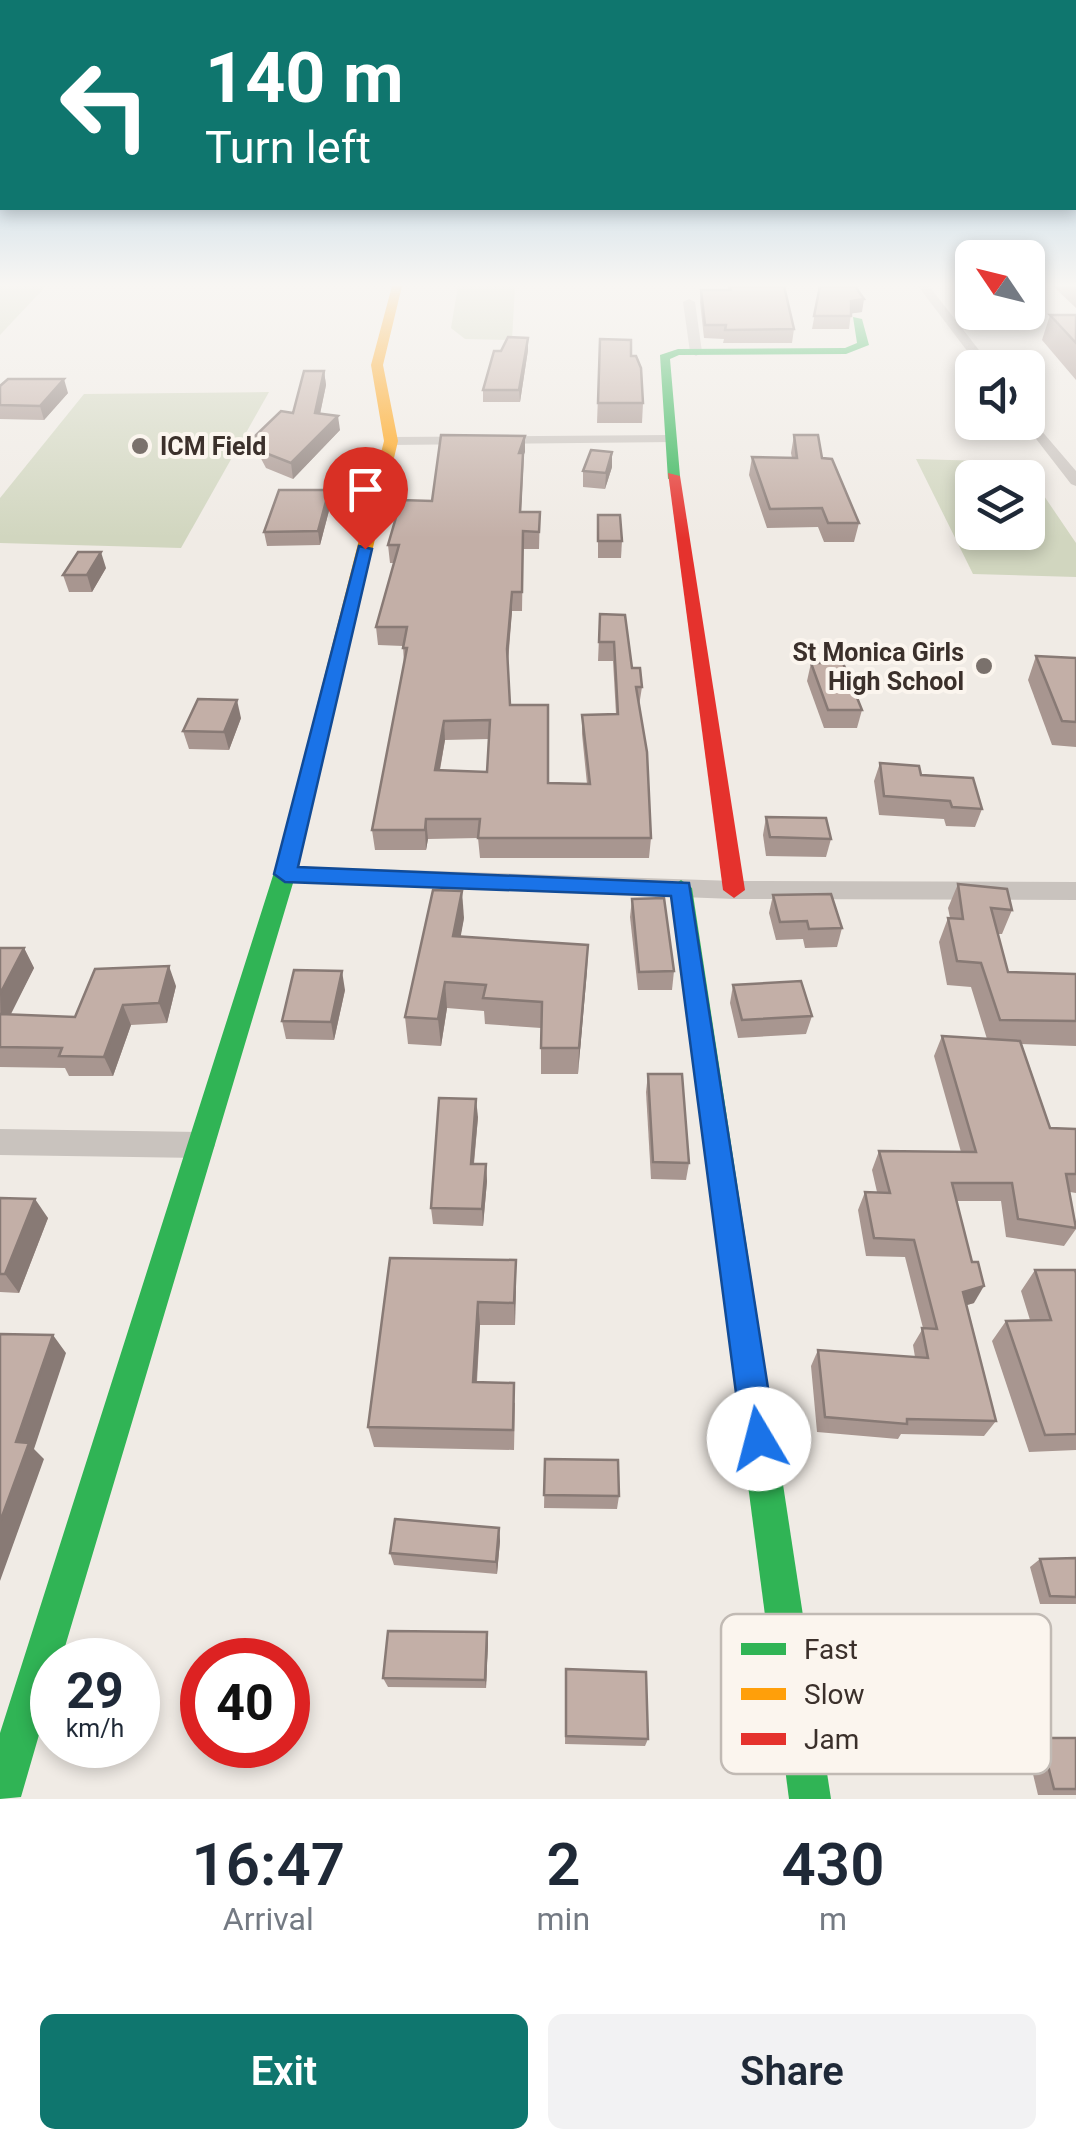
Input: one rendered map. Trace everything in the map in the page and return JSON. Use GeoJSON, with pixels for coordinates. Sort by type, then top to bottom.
{"type":"FeatureCollection","features":[{"type":"Feature","properties":{"kind":"street"},"geometry":{"type":"LineString","coordinates":[[0,1797],[285,874],[391,441],[378,370]]}},
{"type":"Feature","properties":{"kind":"street"},"geometry":{"type":"LineString","coordinates":[[665,370],[669,439],[734,890]]}},
{"type":"Feature","properties":{"kind":"street"},"geometry":{"type":"LineString","coordinates":[[391,441],[669,439]]}},
{"type":"Feature","properties":{"kind":"street"},"geometry":{"type":"LineString","coordinates":[[1045,440],[1076,480]]}},
{"type":"Feature","properties":{"kind":"street"},"geometry":{"type":"LineString","coordinates":[[285,874],[734,890],[1074,895]]}},
{"type":"Feature","properties":{"kind":"street"},"geometry":{"type":"LineString","coordinates":[[681,888],[784,1614]]}},
{"type":"Feature","properties":{"kind":"street"},"geometry":{"type":"LineString","coordinates":[[0,1142],[200,1145]]}},
{"type":"Feature","properties":{"kind":"street"},"geometry":{"type":"LineString","coordinates":[[806,1774],[810,1799]]}},
{"type":"Feature","properties":{"kind":"green space","name":"ICM Field"},"geometry":{"type":"Polygon","coordinates":[[[269,392],[181,548],[0,543],[0,498],[84,394],[269,392]]]}},
{"type":"Feature","properties":{"kind":"green space"},"geometry":{"type":"Polygon","coordinates":[[[916,459],[955,460],[955,538],[916,459]]]}},
{"type":"Feature","properties":{"kind":"green space"},"geometry":{"type":"Polygon","coordinates":[[[1045,497],[1076,543],[1076,577],[973,574],[961,550],[1045,550],[1045,497]]]}},
{"type":"Feature","properties":{"kind":"building"},"geometry":{"type":"Polygon","coordinates":[[[489,370],[522,370],[519,390],[483,390],[489,370]]]}},
{"type":"Feature","properties":{"kind":"building"},"geometry":{"type":"Polygon","coordinates":[[[599,370],[641,370],[643,403],[598,403],[599,370]]]}},
{"type":"Feature","properties":{"kind":"building"},"geometry":{"type":"Polygon","coordinates":[[[304,371],[324,371],[315,413],[338,416],[291,463],[263,452],[255,436],[281,411],[293,413],[304,371]]]}},
{"type":"Feature","properties":{"kind":"building"},"geometry":{"type":"Polygon","coordinates":[[[8,379],[64,379],[40,406],[0,405],[0,386],[8,379]]]}},
{"type":"Feature","properties":{"kind":"building"},"geometry":{"type":"Polygon","coordinates":[[[441,435],[525,436],[519,453],[523,453],[520,512],[540,512],[539,532],[523,531],[522,592],[512,592],[507,649],[510,705],[548,705],[548,783],[590,784],[582,715],[618,714],[614,642],[599,642],[600,614],[625,615],[632,668],[640,668],[642,687],[636,687],[647,752],[651,838],[478,838],[480,819],[426,819],[425,830],[372,830],[407,648],[403,648],[407,627],[376,627],[399,545],[388,545],[401,500],[432,501],[441,435]],[[490,720],[444,721],[435,770],[487,772],[490,720]]]}},
{"type":"Feature","properties":{"kind":"building"},"geometry":{"type":"Polygon","coordinates":[[[794,435],[818,435],[822,458],[832,459],[859,523],[828,523],[822,508],[770,509],[752,457],[797,458],[794,435]]]}},
{"type":"Feature","properties":{"kind":"building"},"geometry":{"type":"Polygon","coordinates":[[[591,450],[612,452],[606,473],[583,471],[591,450]]]}},
{"type":"Feature","properties":{"kind":"building"},"geometry":{"type":"Polygon","coordinates":[[[279,490],[329,490],[318,531],[264,532],[279,490]]]}},
{"type":"Feature","properties":{"kind":"building"},"geometry":{"type":"Polygon","coordinates":[[[598,515],[620,515],[622,541],[598,541],[598,515]]]}},
{"type":"Feature","properties":{"kind":"building"},"geometry":{"type":"Polygon","coordinates":[[[78,552],[101,552],[87,575],[63,575],[78,552]]]}},
{"type":"Feature","properties":{"kind":"building"},"geometry":{"type":"Polygon","coordinates":[[[1036,656],[1076,658],[1076,722],[1062,721],[1036,656]]]}},
{"type":"Feature","properties":{"kind":"building"},"geometry":{"type":"Polygon","coordinates":[[[811,663],[843,663],[862,710],[828,710],[811,663]]]}},
{"type":"Feature","properties":{"kind":"building"},"geometry":{"type":"Polygon","coordinates":[[[198,699],[237,700],[224,732],[183,731],[198,699]]]}},
{"type":"Feature","properties":{"kind":"building"},"geometry":{"type":"Polygon","coordinates":[[[880,763],[919,766],[921,775],[973,778],[982,809],[952,807],[950,801],[884,796],[880,763]]]}},
{"type":"Feature","properties":{"kind":"building"},"geometry":{"type":"Polygon","coordinates":[[[766,817],[826,818],[831,839],[770,837],[766,817]]]}},
{"type":"Feature","properties":{"kind":"building"},"geometry":{"type":"Polygon","coordinates":[[[958,884],[1007,889],[1012,910],[991,908],[1008,972],[1076,974],[1076,1021],[1000,1020],[981,963],[957,961],[948,918],[963,919],[958,884]]]}},
{"type":"Feature","properties":{"kind":"building"},"geometry":{"type":"Polygon","coordinates":[[[433,890],[462,891],[453,936],[588,945],[579,1048],[541,1048],[542,1002],[483,998],[486,985],[445,982],[438,1019],[405,1017],[433,890]]]}},
{"type":"Feature","properties":{"kind":"building"},"geometry":{"type":"Polygon","coordinates":[[[831,894],[842,928],[809,929],[807,921],[780,922],[773,895],[831,894]]]}},
{"type":"Feature","properties":{"kind":"building"},"geometry":{"type":"Polygon","coordinates":[[[664,898],[674,971],[639,972],[632,899],[664,898]]]}},
{"type":"Feature","properties":{"kind":"building"},"geometry":{"type":"Polygon","coordinates":[[[0,948],[24,948],[0,994],[0,948]]]}},
{"type":"Feature","properties":{"kind":"building"},"geometry":{"type":"Polygon","coordinates":[[[169,966],[159,1003],[123,1005],[104,1057],[59,1056],[62,1048],[0,1047],[0,1014],[75,1017],[95,969],[169,966]]]}},
{"type":"Feature","properties":{"kind":"building"},"geometry":{"type":"Polygon","coordinates":[[[294,970],[342,971],[331,1022],[282,1021],[294,970]]]}},
{"type":"Feature","properties":{"kind":"building"},"geometry":{"type":"Polygon","coordinates":[[[801,981],[812,1016],[742,1020],[733,985],[801,981]]]}},
{"type":"Feature","properties":{"kind":"building"},"geometry":{"type":"Polygon","coordinates":[[[942,1036],[1020,1041],[1050,1128],[1076,1129],[1076,1174],[1066,1174],[1076,1228],[1018,1219],[1012,1183],[952,1183],[972,1262],[978,1262],[984,1286],[963,1292],[996,1421],[907,1419],[907,1424],[825,1417],[818,1350],[928,1358],[922,1328],[937,1329],[914,1240],[874,1238],[865,1192],[890,1193],[879,1151],[976,1152],[942,1036]]]}},
{"type":"Feature","properties":{"kind":"building"},"geometry":{"type":"Polygon","coordinates":[[[648,1074],[682,1074],[689,1163],[653,1162],[648,1074]]]}},
{"type":"Feature","properties":{"kind":"building"},"geometry":{"type":"Polygon","coordinates":[[[439,1098],[476,1099],[471,1164],[486,1164],[482,1209],[431,1208],[439,1098]]]}},
{"type":"Feature","properties":{"kind":"building"},"geometry":{"type":"Polygon","coordinates":[[[0,1198],[35,1199],[5,1274],[0,1274],[0,1198]]]}},
{"type":"Feature","properties":{"kind":"building"},"geometry":{"type":"Polygon","coordinates":[[[390,1258],[516,1260],[514,1303],[478,1302],[473,1382],[514,1383],[513,1430],[368,1427],[390,1258]]]}},
{"type":"Feature","properties":{"kind":"building"},"geometry":{"type":"Polygon","coordinates":[[[1035,1270],[1076,1273],[1076,1434],[1045,1435],[1006,1321],[1051,1320],[1035,1270]]]}},
{"type":"Feature","properties":{"kind":"building"},"geometry":{"type":"Polygon","coordinates":[[[0,1334],[53,1335],[16,1442],[29,1443],[0,1522],[0,1334]]]}},
{"type":"Feature","properties":{"kind":"building"},"geometry":{"type":"Polygon","coordinates":[[[545,1459],[618,1460],[619,1496],[544,1495],[545,1459]]]}},
{"type":"Feature","properties":{"kind":"building"},"geometry":{"type":"Polygon","coordinates":[[[395,1519],[499,1528],[496,1562],[390,1553],[395,1519]]]}},
{"type":"Feature","properties":{"kind":"building"},"geometry":{"type":"Polygon","coordinates":[[[1076,1558],[1076,1597],[1050,1596],[1040,1559],[1076,1558]]]}},
{"type":"Feature","properties":{"kind":"building"},"geometry":{"type":"Polygon","coordinates":[[[388,1631],[487,1632],[485,1680],[383,1678],[388,1631]]]}},
{"type":"Feature","properties":{"kind":"building"},"geometry":{"type":"Polygon","coordinates":[[[566,1669],[646,1672],[648,1739],[566,1736],[566,1669]]]}},
{"type":"Feature","properties":{"kind":"building"},"geometry":{"type":"Polygon","coordinates":[[[1051,1738],[1076,1738],[1076,1789],[1054,1789],[1051,1738]]]}},
{"type":"Feature","properties":{"kind":"traffic: fast"},"geometry":{"type":"LineString","coordinates":[[665,370],[673,476]]}},
{"type":"Feature","properties":{"kind":"traffic: fast"},"geometry":{"type":"LineString","coordinates":[[0,1797],[288,863]]}},
{"type":"Feature","properties":{"kind":"traffic: fast"},"geometry":{"type":"LineString","coordinates":[[681,888],[784,1614]]}},
{"type":"Feature","properties":{"kind":"traffic: fast"},"geometry":{"type":"LineString","coordinates":[[806,1774],[810,1799]]}},
{"type":"Feature","properties":{"kind":"traffic: slow"},"geometry":{"type":"LineString","coordinates":[[288,863],[391,441],[378,370]]}},
{"type":"Feature","properties":{"kind":"traffic: jam"},"geometry":{"type":"LineString","coordinates":[[673,476],[734,890]]}},
{"type":"Feature","properties":{"kind":"place","name":"ICM Field"},"geometry":{"type":"Point","coordinates":[140,446]}},
{"type":"Feature","properties":{"kind":"place","name":"St Monica Girls High School"},"geometry":{"type":"Point","coordinates":[984,666]}},
{"type":"Feature","properties":{"kind":"route"},"geometry":{"type":"LineString","coordinates":[[365,549],[285,874],[681,888],[759,1439]]}}]}
